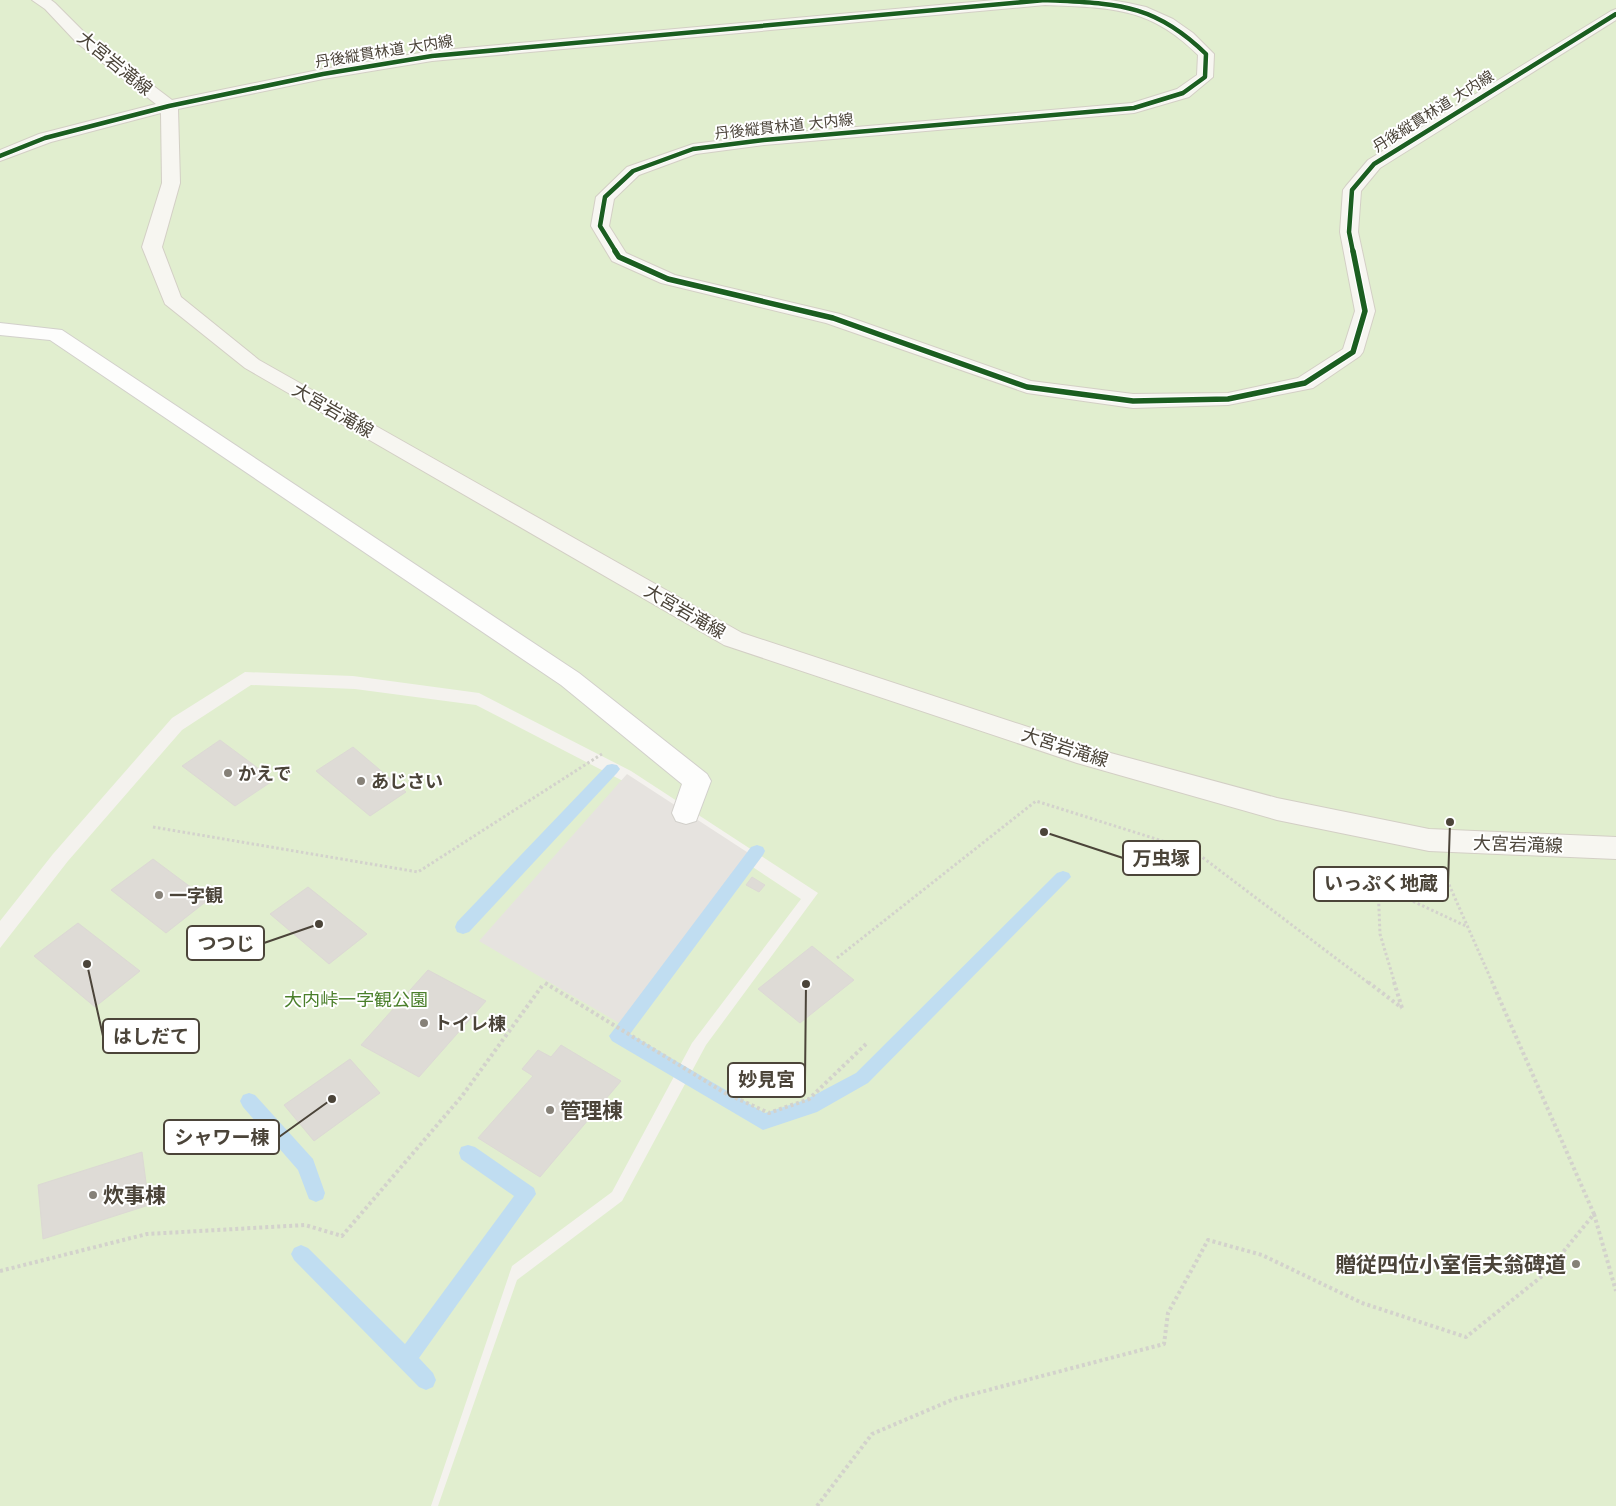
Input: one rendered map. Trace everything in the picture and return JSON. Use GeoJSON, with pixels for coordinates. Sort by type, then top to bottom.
{"type":"FeatureCollection","features":[{"type":"Feature","properties":{"kind":"street","name":"大宮岩滝線"},"geometry":{"type":"LineString","coordinates":[[40,0],[50,6],[83,40],[169,106],[171,183],[152,247],[172,300],[252,364],[733,639],[1088,756],[1277,808],[1430,840],[1616,848]]}},
{"type":"Feature","properties":{"kind":"street","name":"丹後縦貫林道 大内線"},"geometry":{"type":"LineString","coordinates":[[0,156],[45,138],[169,106],[323,74],[432,56],[1046,0],[1105,4],[1153,15],[1186,34],[1206,54],[1205,77],[1183,94],[1134,108],[764,140],[693,149],[633,170],[605,197],[600,226],[619,257],[668,280],[833,318],[1027,387],[1133,401],[1228,399],[1305,383],[1353,352],[1365,311],[1349,232],[1352,190],[1374,164],[1616,14]]}},
{"type":"Feature","properties":{"kind":"street"},"geometry":{"type":"LineString","coordinates":[[0,329],[55,334],[570,679],[698,781],[686,813]]}},
{"type":"Feature","properties":{"kind":"path"},"geometry":{"type":"LineString","coordinates":[[153,827],[418,872],[636,732]]}},
{"type":"Feature","properties":{"kind":"path"},"geometry":{"type":"LineString","coordinates":[[837,958],[1036,801],[1194,852],[1402,1008],[1380,934],[1378,885],[1468,928]]}},
{"type":"Feature","properties":{"kind":"path"},"geometry":{"type":"LineString","coordinates":[[1430,840],[1594,1214],[1616,1291]]}},
{"type":"Feature","properties":{"kind":"path"},"geometry":{"type":"LineString","coordinates":[[0,1271],[147,1234],[305,1225],[342,1236],[462,1096],[543,985],[725,1093],[769,1113],[809,1099],[866,1044]]}},
{"type":"Feature","properties":{"kind":"path"},"geometry":{"type":"LineString","coordinates":[[817,1506],[872,1434],[954,1399],[1164,1344],[1168,1313],[1208,1240],[1262,1255],[1362,1303],[1466,1337],[1546,1273],[1594,1214]]}},
{"type":"Feature","properties":{"kind":"green space"},"geometry":{"type":"Polygon","coordinates":[[[0,0],[1616,0],[1616,1506],[438,1506],[517,1280],[622,1201],[706,1045],[818,893],[631,771],[479,693],[353,676],[245,672],[172,718],[53,854],[0,921],[0,0]]]}},
{"type":"Feature","properties":{"kind":"green space","name":"大内峠一字観公園"},"geometry":{"type":"Polygon","coordinates":[[[251,685],[355,689],[476,705],[623,781],[801,899],[692,1043],[612,1192],[512,1266],[431,1506],[0,1506],[0,948],[68,861],[182,730],[251,685]]]}},
{"type":"Feature","properties":{"kind":"shaded area"},"geometry":{"type":"Polygon","coordinates":[[[627,774],[750,854],[619,1023],[479,941],[627,774]]]}},
{"type":"Feature","properties":{"kind":"building","name":"かえで"},"geometry":{"type":"Polygon","coordinates":[[[220,740],[274,780],[235,806],[182,766],[220,740]]]}},
{"type":"Feature","properties":{"kind":"building","name":"あじさい"},"geometry":{"type":"Polygon","coordinates":[[[353,747],[406,792],[370,816],[316,771],[353,747]]]}},
{"type":"Feature","properties":{"kind":"building","name":"一字観"},"geometry":{"type":"Polygon","coordinates":[[[153,859],[208,900],[166,933],[111,890],[153,859]]]}},
{"type":"Feature","properties":{"kind":"building"},"geometry":{"type":"Polygon","coordinates":[[[752,877],[765,885],[759,892],[746,885],[752,877]]]}},
{"type":"Feature","properties":{"kind":"building"},"geometry":{"type":"Polygon","coordinates":[[[308,887],[367,934],[329,964],[270,914],[308,887]]]}},
{"type":"Feature","properties":{"kind":"building"},"geometry":{"type":"Polygon","coordinates":[[[78,923],[140,971],[95,1007],[34,956],[78,923]]]}},
{"type":"Feature","properties":{"kind":"building"},"geometry":{"type":"Polygon","coordinates":[[[812,946],[854,980],[800,1023],[758,989],[812,946]]]}},
{"type":"Feature","properties":{"kind":"building","name":"トイレ棟"},"geometry":{"type":"Polygon","coordinates":[[[428,970],[486,1001],[419,1077],[361,1045],[428,970]]]}},
{"type":"Feature","properties":{"kind":"building","name":"管理棟"},"geometry":{"type":"Polygon","coordinates":[[[561,1045],[621,1081],[540,1177],[478,1138],[533,1076],[522,1069],[538,1050],[551,1057],[561,1045]]]}},
{"type":"Feature","properties":{"kind":"building"},"geometry":{"type":"Polygon","coordinates":[[[350,1059],[380,1093],[314,1141],[284,1105],[350,1059]]]}},
{"type":"Feature","properties":{"kind":"building","name":"炊事棟"},"geometry":{"type":"Polygon","coordinates":[[[142,1152],[149,1205],[43,1239],[38,1185],[142,1152]]]}},
{"type":"Feature","properties":{"kind":"waterway"},"geometry":{"type":"LineString","coordinates":[[463,927],[612,769]]}},
{"type":"Feature","properties":{"kind":"waterway"},"geometry":{"type":"LineString","coordinates":[[757,851],[618,1036],[763,1122],[811,1106],[862,1078],[1063,877]]}},
{"type":"Feature","properties":{"kind":"waterway"},"geometry":{"type":"LineString","coordinates":[[249,1101],[306,1165],[316,1193]]}},
{"type":"Feature","properties":{"kind":"waterway"},"geometry":{"type":"LineString","coordinates":[[406,1359],[527,1194],[468,1153]]}},
{"type":"Feature","properties":{"kind":"waterway"},"geometry":{"type":"LineString","coordinates":[[301,1254],[426,1380]]}},
{"type":"Feature","properties":{"kind":"cycle path"},"geometry":{"type":"LineString","coordinates":[[0,156],[45,138],[169,106],[323,74],[432,56],[1045,0],[1100,3],[1128,7],[1161,18],[1194,42],[1206,54],[1205,77],[1183,93],[1134,108],[764,140],[693,149],[633,171],[605,197],[600,226],[619,257],[668,279],[833,318],[1027,387],[1133,401],[1228,399],[1305,383],[1353,352],[1365,311],[1349,232],[1352,190],[1374,164],[1616,14]]}},
{"type":"Feature","properties":{"kind":"place","name":"かえで"},"geometry":{"type":"Point","coordinates":[228,773]}},
{"type":"Feature","properties":{"kind":"place","name":"あじさい"},"geometry":{"type":"Point","coordinates":[361,781]}},
{"type":"Feature","properties":{"kind":"place","name":"いっぷく地蔵"},"geometry":{"type":"Point","coordinates":[1450,822]}},
{"type":"Feature","properties":{"kind":"place","name":"万虫塚"},"geometry":{"type":"Point","coordinates":[1044,832]}},
{"type":"Feature","properties":{"kind":"place","name":"一字観"},"geometry":{"type":"Point","coordinates":[159,895]}},
{"type":"Feature","properties":{"kind":"place","name":"つつじ"},"geometry":{"type":"Point","coordinates":[319,924]}},
{"type":"Feature","properties":{"kind":"place","name":"はしだて"},"geometry":{"type":"Point","coordinates":[87,964]}},
{"type":"Feature","properties":{"kind":"place","name":"妙見宮"},"geometry":{"type":"Point","coordinates":[806,984]}},
{"type":"Feature","properties":{"kind":"place","name":"トイレ棟"},"geometry":{"type":"Point","coordinates":[424,1023]}},
{"type":"Feature","properties":{"kind":"place","name":"シャワー棟"},"geometry":{"type":"Point","coordinates":[332,1099]}},
{"type":"Feature","properties":{"kind":"place","name":"管理棟"},"geometry":{"type":"Point","coordinates":[550,1110]}},
{"type":"Feature","properties":{"kind":"place","name":"炊事棟"},"geometry":{"type":"Point","coordinates":[93,1195]}},
{"type":"Feature","properties":{"kind":"place","name":"贈従四位小室信夫翁碑道"},"geometry":{"type":"Point","coordinates":[1576,1264]}}]}
